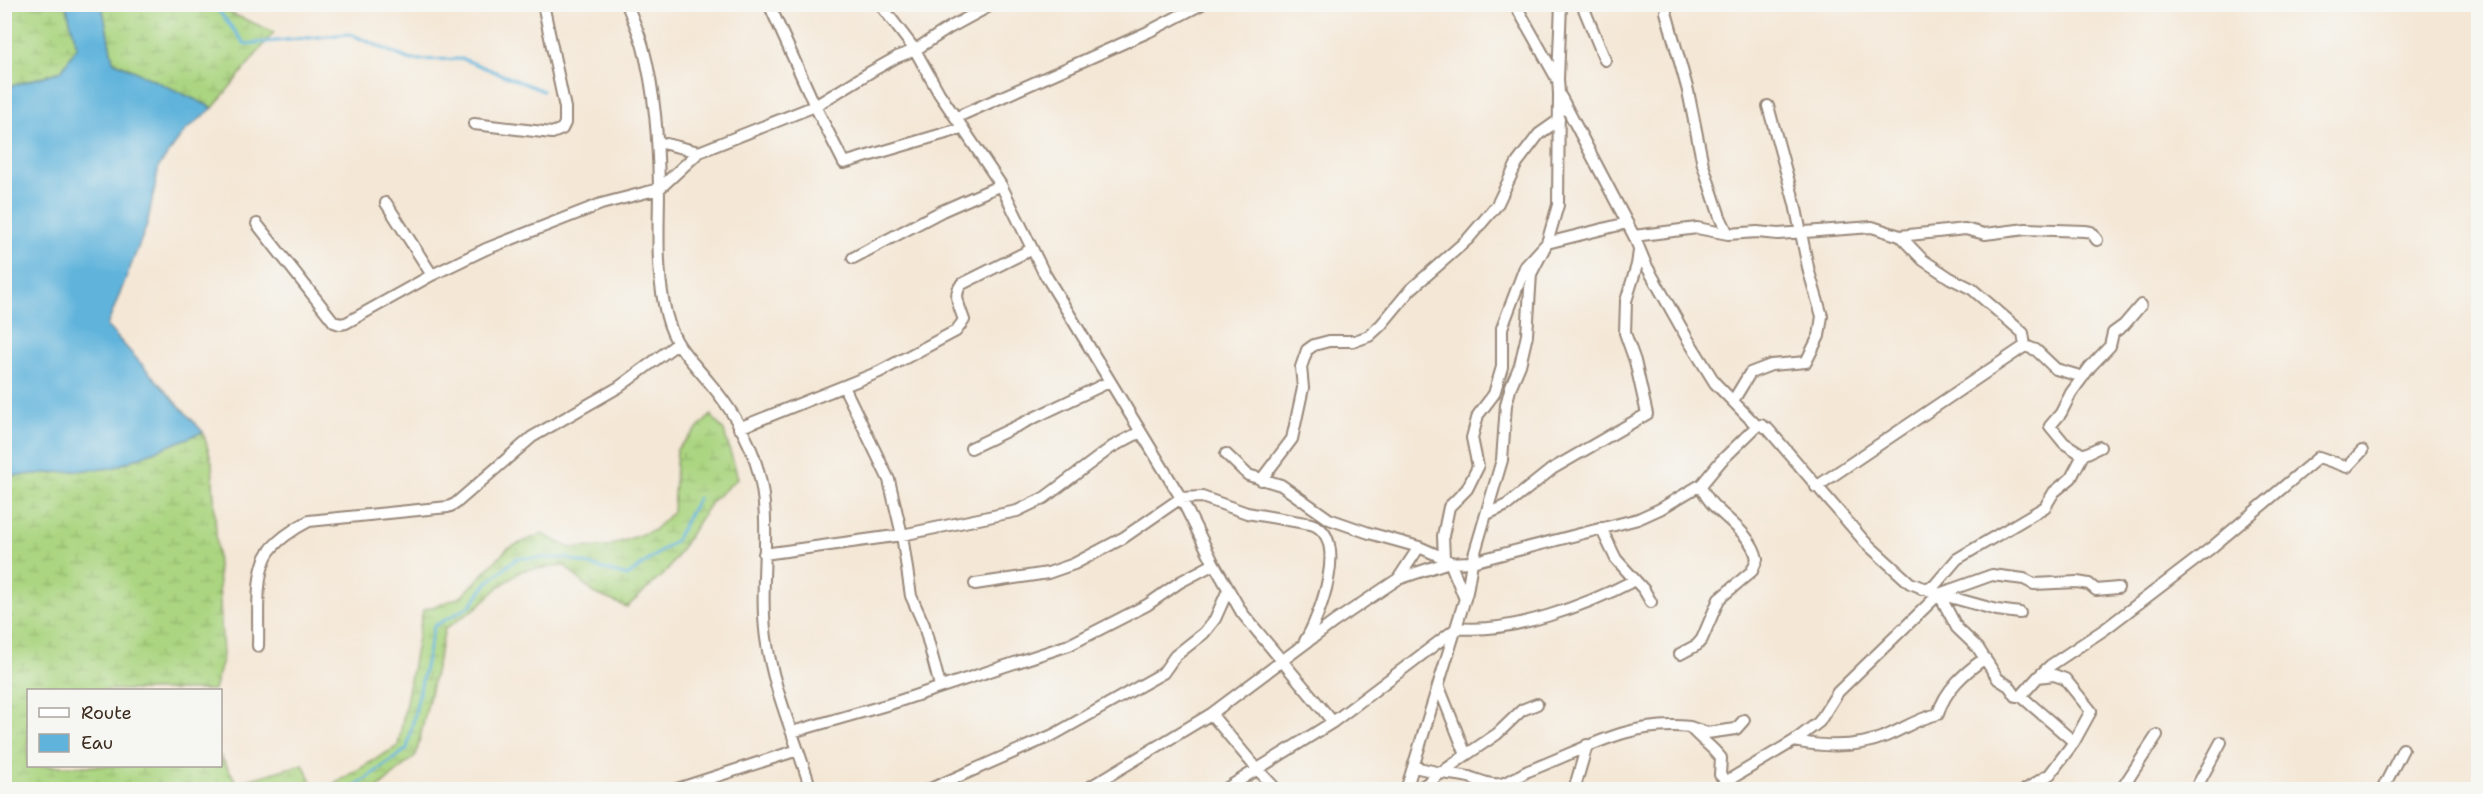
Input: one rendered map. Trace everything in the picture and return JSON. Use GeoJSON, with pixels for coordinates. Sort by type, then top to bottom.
{"type":"FeatureCollection","features":[{"type":"Feature","properties":{"kind":"street"},"geometry":{"type":"LineString","coordinates":[[474,124],[552,133],[562,129],[565,123],[565,108],[543,4]]}},
{"type":"Feature","properties":{"kind":"street"},"geometry":{"type":"LineString","coordinates":[[627,4],[647,62],[658,142],[660,277],[668,322],[677,344],[720,397],[751,449],[763,490],[766,515],[763,586],[766,637],[771,668],[811,789]]}},
{"type":"Feature","properties":{"kind":"street"},"geometry":{"type":"LineString","coordinates":[[769,4],[815,106],[844,163],[963,128]]}},
{"type":"Feature","properties":{"kind":"street"},"geometry":{"type":"LineString","coordinates":[[880,4],[915,50],[939,93],[1001,184],[1032,249],[1109,382],[1181,498],[1242,613],[1333,722]]}},
{"type":"Feature","properties":{"kind":"street"},"geometry":{"type":"LineString","coordinates":[[257,224],[334,322],[346,323],[432,275],[496,245],[573,214],[659,189],[699,152],[815,106],[872,70],[915,50],[993,4]]}},
{"type":"Feature","properties":{"kind":"street"},"geometry":{"type":"LineString","coordinates":[[957,117],[1148,32],[1202,4]]}},
{"type":"Feature","properties":{"kind":"street"},"geometry":{"type":"LineString","coordinates":[[1515,4],[1558,80]]}},
{"type":"Feature","properties":{"kind":"street"},"geometry":{"type":"LineString","coordinates":[[1406,789],[1465,598],[1472,562],[1502,460],[1506,405],[1520,365],[1527,335],[1531,274],[1547,243],[1558,205],[1558,80],[1561,4]]}},
{"type":"Feature","properties":{"kind":"street"},"geometry":{"type":"LineString","coordinates":[[1582,4],[1605,60]]}},
{"type":"Feature","properties":{"kind":"street"},"geometry":{"type":"LineString","coordinates":[[1666,12],[1688,91],[1701,154],[1720,217],[1728,234]]}},
{"type":"Feature","properties":{"kind":"street"},"geometry":{"type":"LineString","coordinates":[[1559,94],[1634,236],[1646,265],[1712,379],[1757,426]]}},
{"type":"Feature","properties":{"kind":"street"},"geometry":{"type":"LineString","coordinates":[[1733,401],[1750,373],[1771,365],[1806,362],[1818,336],[1822,316],[1809,272],[1802,232],[1767,106]]}},
{"type":"Feature","properties":{"kind":"street"},"geometry":{"type":"LineString","coordinates":[[1261,480],[1292,439],[1303,388],[1301,367],[1306,350],[1329,341],[1354,341],[1370,336],[1410,290],[1475,230],[1497,205],[1517,163],[1539,134],[1558,120]]}},
{"type":"Feature","properties":{"kind":"street"},"geometry":{"type":"LineString","coordinates":[[658,142],[699,152]]}},
{"type":"Feature","properties":{"kind":"street"},"geometry":{"type":"LineString","coordinates":[[853,258],[942,211],[1001,184]]}},
{"type":"Feature","properties":{"kind":"street"},"geometry":{"type":"LineString","coordinates":[[386,203],[432,275]]}},
{"type":"Feature","properties":{"kind":"street"},"geometry":{"type":"LineString","coordinates":[[1465,598],[1447,560],[1443,536],[1449,507],[1467,489],[1478,467],[1472,438],[1478,415],[1494,394],[1502,368],[1502,328],[1525,267],[1547,243],[1627,224]]}},
{"type":"Feature","properties":{"kind":"street"},"geometry":{"type":"LineString","coordinates":[[1634,236],[1697,228],[1728,234],[1872,228],[1900,236],[1965,229],[1984,234],[2026,229],[2085,231],[2091,232],[2097,240]]}},
{"type":"Feature","properties":{"kind":"street"},"geometry":{"type":"LineString","coordinates":[[1900,236],[1923,260],[1972,289],[2023,333],[2025,346]]}},
{"type":"Feature","properties":{"kind":"street"},"geometry":{"type":"LineString","coordinates":[[1487,514],[1507,505],[1552,469],[1647,414],[1635,362],[1625,333],[1626,301],[1637,265],[1639,247]]}},
{"type":"Feature","properties":{"kind":"street"},"geometry":{"type":"LineString","coordinates":[[739,428],[844,387],[956,331],[964,320],[956,294],[962,284],[1032,249]]}},
{"type":"Feature","properties":{"kind":"street"},"geometry":{"type":"LineString","coordinates":[[2083,455],[2064,443],[2050,426],[2061,413],[2082,377],[2110,346],[2113,333],[2124,325],[2141,305]]}},
{"type":"Feature","properties":{"kind":"street"},"geometry":{"type":"LineString","coordinates":[[258,646],[262,569],[266,557],[271,549],[302,525],[309,521],[448,507],[455,504],[532,437],[619,387],[677,344]]}},
{"type":"Feature","properties":{"kind":"street"},"geometry":{"type":"LineString","coordinates":[[2025,346],[2036,350],[2056,369],[2082,377]]}},
{"type":"Feature","properties":{"kind":"street"},"geometry":{"type":"LineString","coordinates":[[1816,487],[2025,346]]}},
{"type":"Feature","properties":{"kind":"street"},"geometry":{"type":"LineString","coordinates":[[972,448],[1109,382]]}},
{"type":"Feature","properties":{"kind":"street"},"geometry":{"type":"LineString","coordinates":[[844,387],[889,480],[902,535],[911,596],[924,625],[940,686]]}},
{"type":"Feature","properties":{"kind":"street"},"geometry":{"type":"LineString","coordinates":[[1743,411],[1747,436]]}},
{"type":"Feature","properties":{"kind":"street"},"geometry":{"type":"LineString","coordinates":[[1226,454],[1248,476],[1281,485],[1329,519],[1419,547],[1447,560],[1472,562],[1641,518],[1700,486],[1747,436],[1761,425],[1768,429],[1816,487],[1894,571],[1921,589],[2020,614]]}},
{"type":"Feature","properties":{"kind":"street"},"geometry":{"type":"LineString","coordinates":[[764,554],[902,535],[993,517],[1031,506],[1112,447],[1140,432]]}},
{"type":"Feature","properties":{"kind":"street"},"geometry":{"type":"LineString","coordinates":[[1921,589],[1934,586],[1957,559],[2045,507],[2054,492],[2071,478],[2083,455],[2100,447]]}},
{"type":"Feature","properties":{"kind":"street"},"geometry":{"type":"LineString","coordinates":[[2021,696],[2051,665],[2097,634],[2211,548],[2319,457],[2347,467],[2362,451]]}},
{"type":"Feature","properties":{"kind":"street"},"geometry":{"type":"LineString","coordinates":[[1680,654],[1697,645],[1702,639],[1719,599],[1752,571],[1757,559],[1756,552],[1747,539],[1711,502],[1700,486]]}},
{"type":"Feature","properties":{"kind":"street"},"geometry":{"type":"LineString","coordinates":[[975,584],[1048,573],[1074,564],[1128,535],[1181,498],[1202,497],[1247,513],[1283,517],[1317,526],[1327,542],[1328,585],[1318,618],[1298,651]]}},
{"type":"Feature","properties":{"kind":"street"},"geometry":{"type":"LineString","coordinates":[[1601,528],[1616,559],[1651,602]]}},
{"type":"Feature","properties":{"kind":"street"},"geometry":{"type":"LineString","coordinates":[[1398,579],[1419,547]]}},
{"type":"Feature","properties":{"kind":"street"},"geometry":{"type":"LineString","coordinates":[[1085,789],[1211,714],[1334,622],[1398,579],[1447,560]]}},
{"type":"Feature","properties":{"kind":"street"},"geometry":{"type":"LineString","coordinates":[[792,732],[890,704],[1069,645],[1147,605],[1180,582],[1214,564]]}},
{"type":"Feature","properties":{"kind":"street"},"geometry":{"type":"LineString","coordinates":[[1690,727],[1712,746],[1721,758],[1720,775],[1727,781],[1794,741],[1819,722],[1838,692],[1939,594],[1992,575],[2024,579],[2034,584],[2077,582],[2089,584],[2096,590],[2118,588]]}},
{"type":"Feature","properties":{"kind":"street"},"geometry":{"type":"LineString","coordinates":[[1224,789],[1333,722],[1456,628],[1477,630],[1531,620],[1591,601],[1635,580]]}},
{"type":"Feature","properties":{"kind":"street"},"geometry":{"type":"LineString","coordinates":[[928,789],[1053,735],[1163,673],[1175,656],[1204,633],[1215,619],[1228,590]]}},
{"type":"Feature","properties":{"kind":"street"},"geometry":{"type":"LineString","coordinates":[[1939,594],[1957,628],[1985,658],[1998,679],[2074,742]]}},
{"type":"Feature","properties":{"kind":"street"},"geometry":{"type":"LineString","coordinates":[[1794,741],[1818,746],[1855,744],[1886,736],[1919,718],[1938,714],[1942,699],[1957,682],[1985,658]]}},
{"type":"Feature","properties":{"kind":"street"},"geometry":{"type":"LineString","coordinates":[[2025,789],[2050,774],[2074,742],[2091,711],[2065,679],[2054,675],[2038,677]]}},
{"type":"Feature","properties":{"kind":"street"},"geometry":{"type":"LineString","coordinates":[[1438,687],[1466,755]]}},
{"type":"Feature","properties":{"kind":"street"},"geometry":{"type":"LineString","coordinates":[[1418,789],[1497,734],[1522,710],[1537,704]]}},
{"type":"Feature","properties":{"kind":"street"},"geometry":{"type":"LineString","coordinates":[[1211,714],[1257,769],[1277,789]]}},
{"type":"Feature","properties":{"kind":"street"},"geometry":{"type":"LineString","coordinates":[[1414,767],[1470,777],[1497,785],[1507,783],[1519,774],[1587,745],[1648,726],[1690,727],[1707,733],[1736,729],[1744,720]]}},
{"type":"Feature","properties":{"kind":"street"},"geometry":{"type":"LineString","coordinates":[[2121,789],[2157,735]]}},
{"type":"Feature","properties":{"kind":"street"},"geometry":{"type":"LineString","coordinates":[[2195,789],[2221,742]]}},
{"type":"Feature","properties":{"kind":"street"},"geometry":{"type":"LineString","coordinates":[[1574,789],[1587,745]]}},
{"type":"Feature","properties":{"kind":"street"},"geometry":{"type":"LineString","coordinates":[[2382,789],[2403,749]]}},
{"type":"Feature","properties":{"kind":"street"},"geometry":{"type":"LineString","coordinates":[[674,789],[798,750]]}},
{"type":"Feature","properties":{"kind":"green space"},"geometry":{"type":"Polygon","coordinates":[[[5,5],[66,5],[78,48],[61,71],[5,88],[5,5]]]}},
{"type":"Feature","properties":{"kind":"green space"},"geometry":{"type":"Polygon","coordinates":[[[102,5],[212,5],[274,32],[213,108],[113,61],[102,5]]]}},
{"type":"Feature","properties":{"kind":"green space"},"geometry":{"type":"Polygon","coordinates":[[[711,415],[724,431],[738,478],[711,502],[668,570],[627,607],[594,593],[565,566],[523,570],[500,586],[476,608],[445,629],[416,755],[377,789],[325,789],[398,746],[423,610],[461,597],[508,548],[542,534],[570,548],[606,547],[654,530],[673,512],[677,449],[711,415]]]}},
{"type":"Feature","properties":{"kind":"green space"},"geometry":{"type":"Polygon","coordinates":[[[203,432],[212,463],[223,656],[214,689],[27,689],[27,767],[222,767],[222,759],[237,783],[303,764],[315,789],[5,789],[4,464],[11,476],[113,468],[203,432]]]}},
{"type":"Feature","properties":{"kind":"water"},"geometry":{"type":"Polygon","coordinates":[[[66,5],[102,5],[113,61],[213,108],[185,131],[159,166],[147,225],[107,326],[203,432],[113,468],[11,476],[4,464],[5,88],[61,71],[77,47],[66,5]]]}},
{"type":"Feature","properties":{"kind":"waterway"},"geometry":{"type":"LineString","coordinates":[[213,4],[245,44],[350,34],[410,60],[463,59],[543,91]]}},
{"type":"Feature","properties":{"kind":"waterway"},"geometry":{"type":"LineString","coordinates":[[347,790],[407,749],[434,626],[470,606],[488,582],[517,558],[566,558],[627,576],[675,541],[698,498]]}}]}
